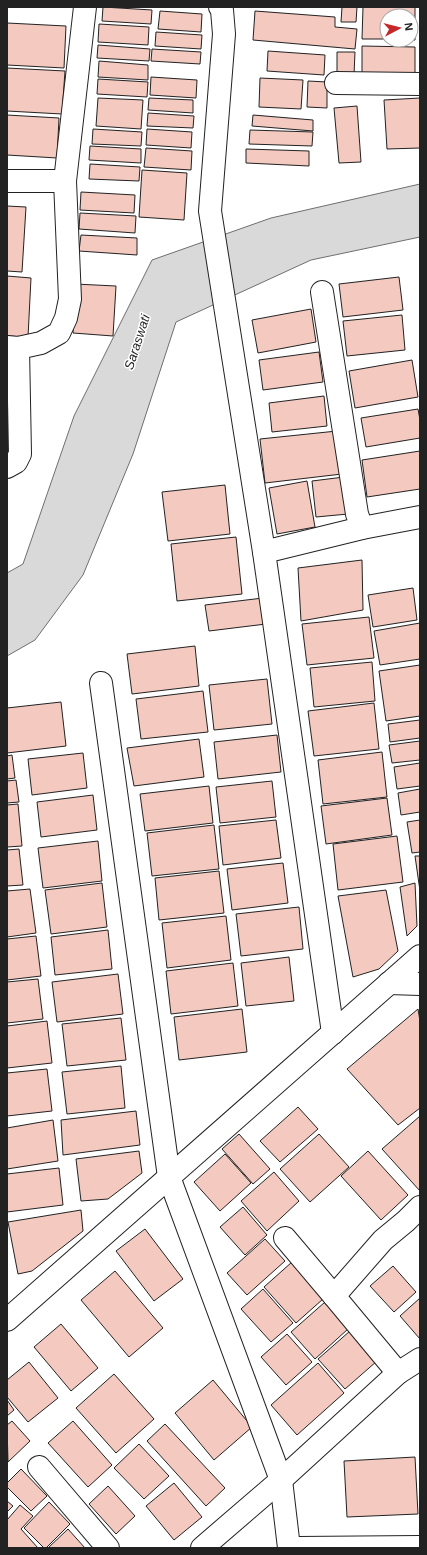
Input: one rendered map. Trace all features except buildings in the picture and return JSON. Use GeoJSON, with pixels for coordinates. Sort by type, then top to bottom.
{"type":"FeatureCollection","features":[{"type":"Feature","properties":{"kind":"street"},"geometry":{"type":"LineString","coordinates":[[7,467],[16,462],[20,454],[13,348],[42,343],[59,333],[66,318],[70,299],[65,181],[85,7]]}},
{"type":"Feature","properties":{"kind":"street"},"geometry":{"type":"LineString","coordinates":[[220,7],[222,10],[224,34],[210,211],[264,552],[333,1033]]}},
{"type":"Feature","properties":{"kind":"street"},"geometry":{"type":"LineString","coordinates":[[336,83],[420,84]]}},
{"type":"Feature","properties":{"kind":"street"},"geometry":{"type":"LineString","coordinates":[[7,181],[65,181]]}},
{"type":"Feature","properties":{"kind":"street"},"geometry":{"type":"LineString","coordinates":[[322,292],[357,514],[362,528]]}},
{"type":"Feature","properties":{"kind":"street"},"geometry":{"type":"LineString","coordinates":[[264,552],[362,528],[420,517]]}},
{"type":"Feature","properties":{"kind":"street"},"geometry":{"type":"LineString","coordinates":[[101,683],[169,1177],[281,1480],[290,1548]]}},
{"type":"Feature","properties":{"kind":"street"},"geometry":{"type":"LineString","coordinates":[[7,1320],[420,956]]}},
{"type":"Feature","properties":{"kind":"street"},"geometry":{"type":"LineString","coordinates":[[389,983],[420,984]]}},
{"type":"Feature","properties":{"kind":"street"},"geometry":{"type":"LineString","coordinates":[[334,1296],[383,1240],[420,1207]]}},
{"type":"Feature","properties":{"kind":"street"},"geometry":{"type":"LineString","coordinates":[[285,1238],[398,1373]]}},
{"type":"Feature","properties":{"kind":"street"},"geometry":{"type":"LineString","coordinates":[[202,1548],[281,1480],[398,1373],[420,1359]]}},
{"type":"Feature","properties":{"kind":"street"},"geometry":{"type":"LineString","coordinates":[[39,1468],[108,1548]]}},
{"type":"Feature","properties":{"kind":"street"},"geometry":{"type":"LineString","coordinates":[[298,1548],[420,1547]]}},
{"type":"Feature","properties":{"kind":"water","name":"Saraswati"},"geometry":{"type":"Polygon","coordinates":[[[420,184],[420,237],[311,260],[176,322],[133,454],[83,575],[35,640],[7,656],[7,573],[23,564],[74,416],[152,260],[271,218],[420,184]]]}}]}
